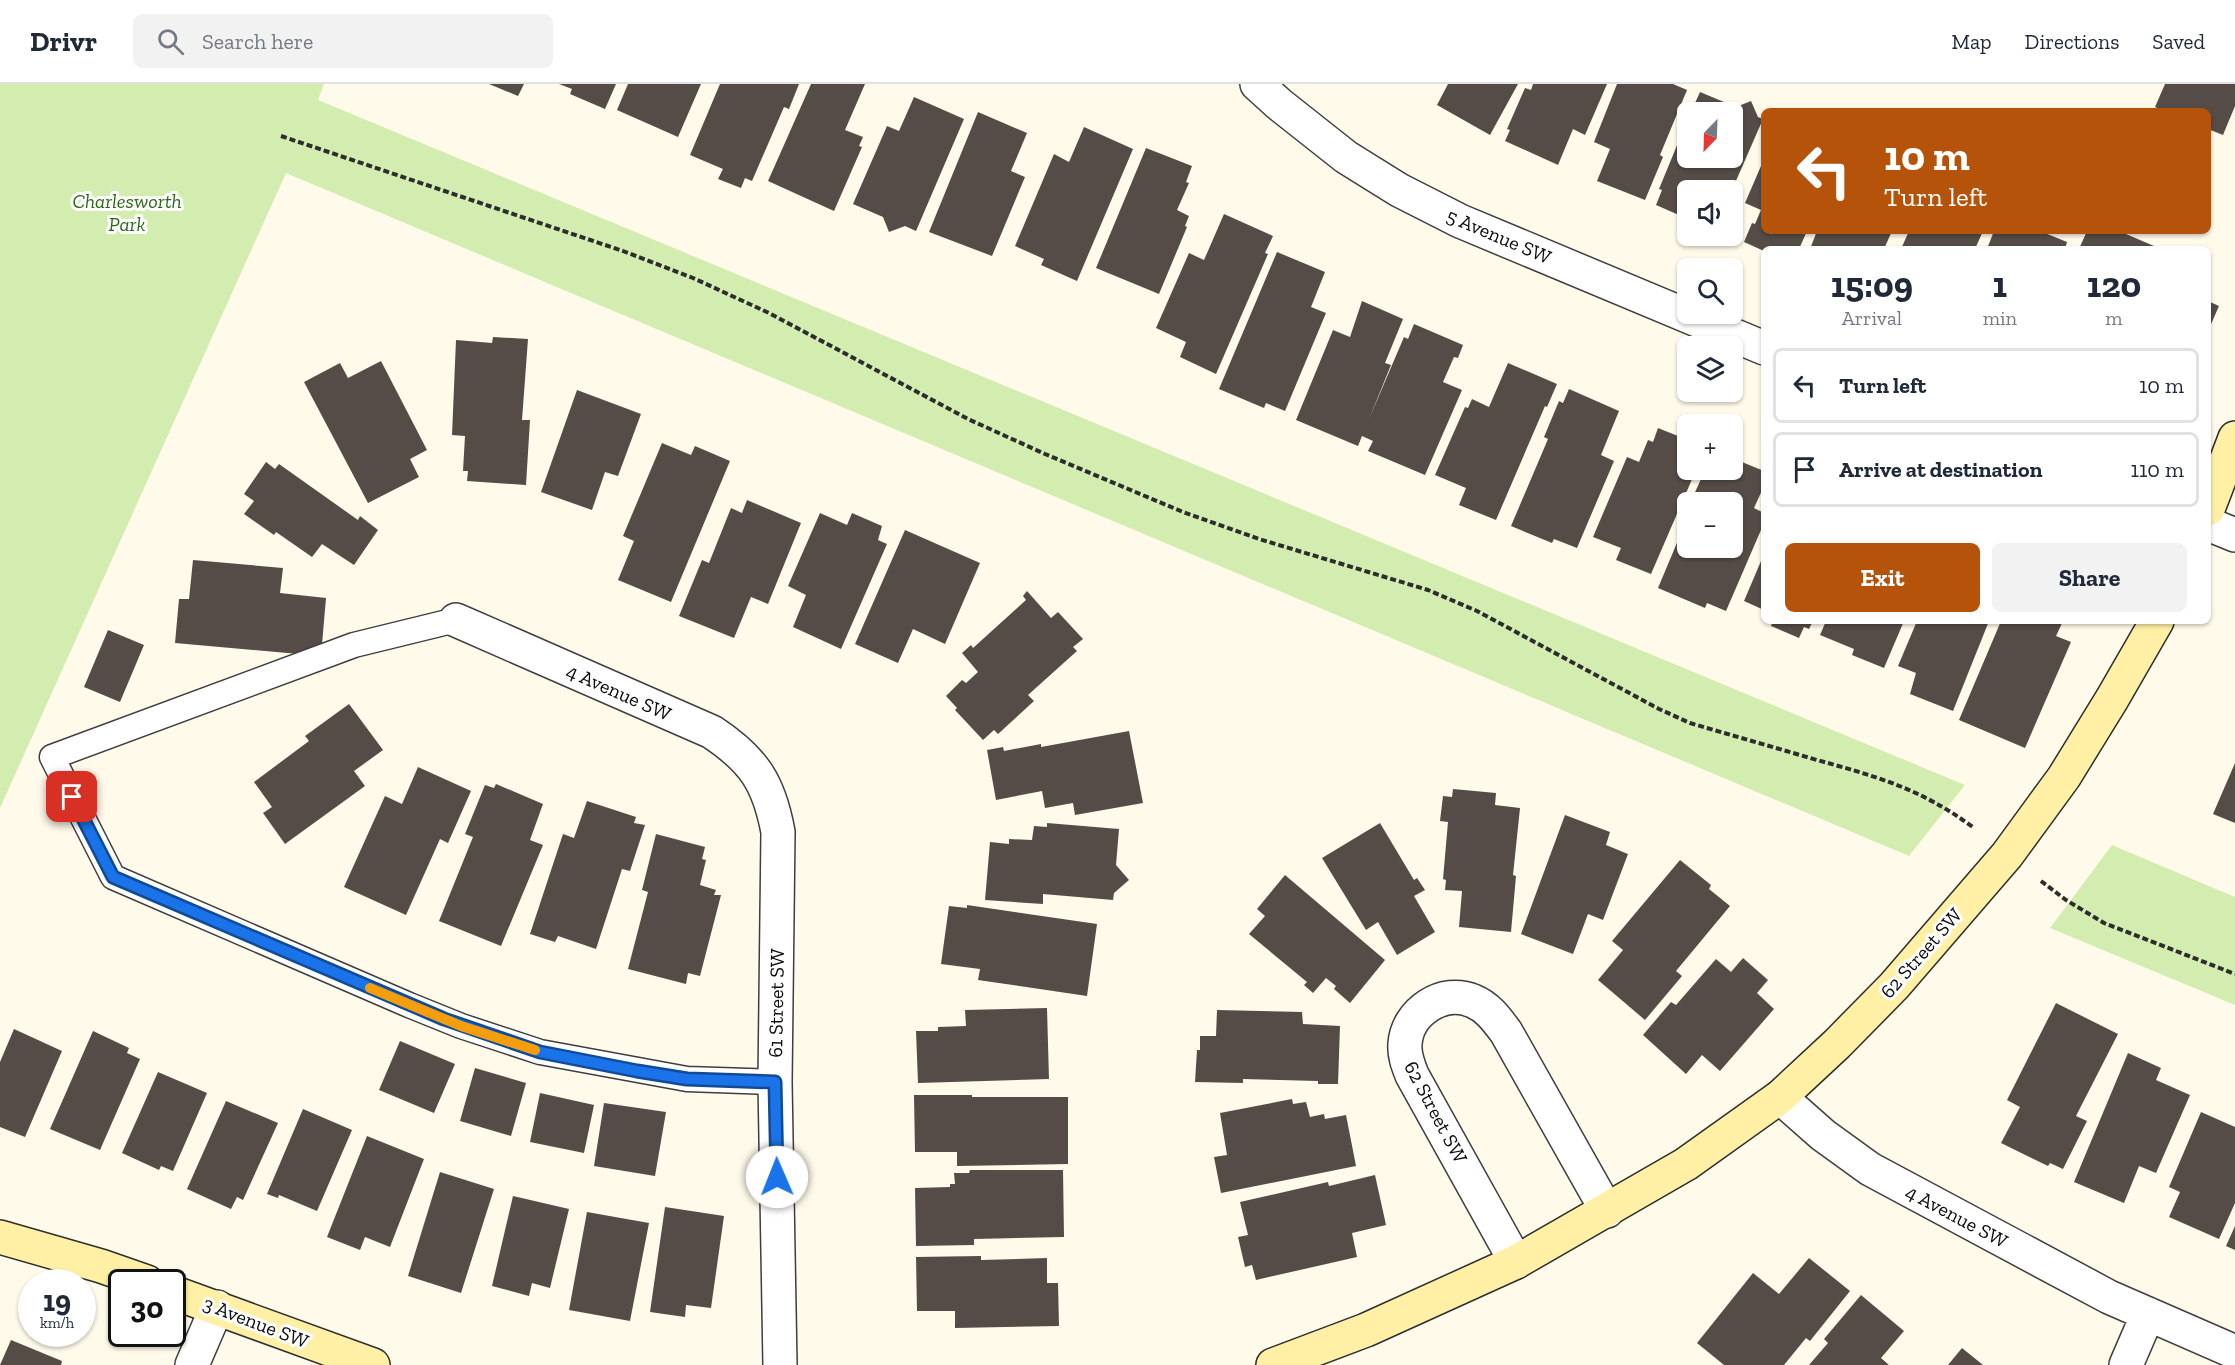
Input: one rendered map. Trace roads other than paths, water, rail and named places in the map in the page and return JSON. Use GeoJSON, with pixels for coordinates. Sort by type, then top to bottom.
{"type":"FeatureCollection","features":[{"type":"Feature","properties":{"kind":"street","name":"5 Avenue SW"},"geometry":{"type":"LineString","coordinates":[[1257,84],[1346,157],[1399,190],[1460,221],[1761,347]]}},
{"type":"Feature","properties":{"kind":"street"},"geometry":{"type":"LineString","coordinates":[[2211,501],[2235,438]]}},
{"type":"Feature","properties":{"kind":"street"},"geometry":{"type":"LineString","coordinates":[[2211,525],[2235,535]]}},
{"type":"Feature","properties":{"kind":"street","name":"4 Avenue SW"},"geometry":{"type":"LineString","coordinates":[[456,620],[712,732],[749,763],[766,787]]}},
{"type":"Feature","properties":{"kind":"street","name":"62 Street SW"},"geometry":{"type":"LineString","coordinates":[[1273,1365],[1366,1330],[1516,1262],[1686,1164],[1780,1097],[1894,986],[2007,855],[2064,777],[2155,624]]}},
{"type":"Feature","properties":{"kind":"street","name":"61 Street SW"},"geometry":{"type":"LineString","coordinates":[[766,787],[777,832],[775,1082],[780,1365]]}},
{"type":"Feature","properties":{"kind":"street","name":"62 Street SW"},"geometry":{"type":"LineString","coordinates":[[1516,1262],[1412,1075],[1405,1056],[1405,1042],[1412,1022],[1423,1008],[1444,999],[1458,997],[1473,1001],[1492,1013],[1506,1032],[1607,1210]]}},
{"type":"Feature","properties":{"kind":"street","name":"4 Avenue SW"},"geometry":{"type":"LineString","coordinates":[[1780,1097],[1823,1135],[1870,1169],[2109,1297],[2235,1352]]}},
{"type":"Feature","properties":{"kind":"street"},"geometry":{"type":"LineString","coordinates":[[0,1237],[110,1269]]}},
{"type":"Feature","properties":{"kind":"street","name":"3 Avenue SW"},"geometry":{"type":"LineString","coordinates":[[186,1297],[373,1365]]}},
{"type":"Feature","properties":{"kind":"street"},"geometry":{"type":"LineString","coordinates":[[192,1365],[217,1307]]}},
{"type":"Feature","properties":{"kind":"street"},"geometry":{"type":"LineString","coordinates":[[2126,1365],[2148,1314]]}},
{"type":"Feature","properties":{"kind":"lane"},"geometry":{"type":"LineString","coordinates":[[456,620],[354,645],[52,758],[113,877],[420,1010],[540,1052],[687,1079],[775,1082]]}},
{"type":"Feature","properties":{"kind":"park label","name":"Charlesworth Park"},"geometry":{"type":"Point","coordinates":[127,212]}}]}
